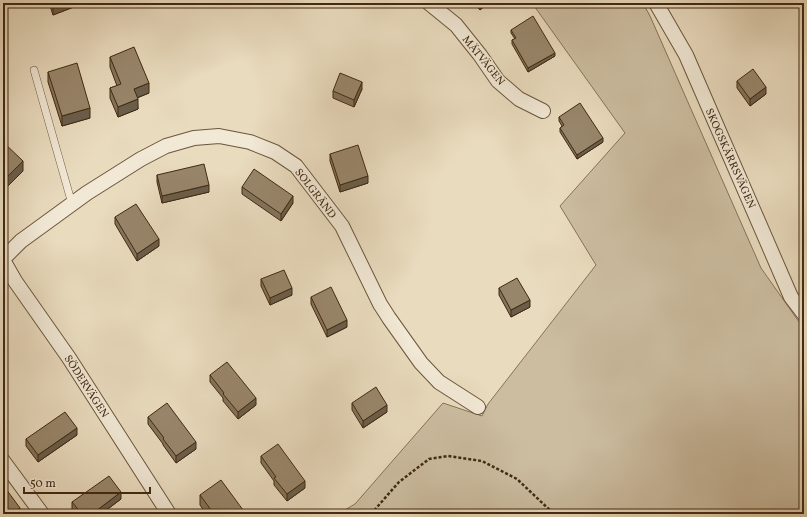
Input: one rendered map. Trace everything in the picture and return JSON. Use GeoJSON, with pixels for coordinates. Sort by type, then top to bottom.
{"type":"FeatureCollection","features":[{"type":"Feature","properties":{"kind":"street","name":"MÄTVÄGEN"},"geometry":{"type":"LineString","coordinates":[[429,3],[456,25],[498,81],[519,100],[543,111]]}},
{"type":"Feature","properties":{"kind":"street","name":"SKOGSKÄRRSVÄGEN"},"geometry":{"type":"LineString","coordinates":[[656,3],[686,55],[791,297],[804,314]]}},
{"type":"Feature","properties":{"kind":"street","name":"SOLGRÄND"},"geometry":{"type":"LineString","coordinates":[[20,241],[72,204],[141,159],[166,146],[194,138],[219,136],[250,142],[275,152],[296,166],[342,226],[380,304],[421,363],[439,382],[478,407]]}},
{"type":"Feature","properties":{"kind":"street","name":"SÖDERVÄGEN"},"geometry":{"type":"LineString","coordinates":[[20,241],[3,259],[15,281],[69,358],[169,514]]}},
{"type":"Feature","properties":{"kind":"street"},"geometry":{"type":"LineString","coordinates":[[3,461],[42,514]]}},
{"type":"Feature","properties":{"kind":"lane"},"geometry":{"type":"LineString","coordinates":[[34,70],[72,204]]}},
{"type":"Feature","properties":{"kind":"path"},"geometry":{"type":"LineString","coordinates":[[371,514],[399,482],[429,459],[448,456],[482,460],[517,479],[554,514]]}},
{"type":"Feature","properties":{"kind":"shaded area"},"geometry":{"type":"Polygon","coordinates":[[[532,3],[643,3],[650,16],[761,268],[804,329],[804,514],[338,514],[355,504],[443,403],[482,416],[488,404],[596,265],[560,206],[625,133],[532,3]]]}},
{"type":"Feature","properties":{"kind":"building"},"geometry":{"type":"Polygon","coordinates":[[[52,3],[66,3],[53,8],[52,3]]]}},
{"type":"Feature","properties":{"kind":"building"},"geometry":{"type":"Polygon","coordinates":[[[476,3],[484,3],[480,7],[476,3]]]}},
{"type":"Feature","properties":{"kind":"building"},"geometry":{"type":"Polygon","coordinates":[[[533,16],[555,53],[528,68],[512,40],[516,38],[511,30],[533,16]]]}},
{"type":"Feature","properties":{"kind":"building"},"geometry":{"type":"Polygon","coordinates":[[[134,47],[149,83],[134,89],[138,99],[118,107],[110,88],[121,84],[110,57],[134,47]]]}},
{"type":"Feature","properties":{"kind":"building"},"geometry":{"type":"Polygon","coordinates":[[[77,63],[90,108],[62,116],[48,72],[77,63]]]}},
{"type":"Feature","properties":{"kind":"building"},"geometry":{"type":"Polygon","coordinates":[[[753,69],[766,87],[750,99],[737,81],[753,69]]]}},
{"type":"Feature","properties":{"kind":"building"},"geometry":{"type":"Polygon","coordinates":[[[340,73],[362,82],[354,100],[333,91],[340,73]]]}},
{"type":"Feature","properties":{"kind":"building"},"geometry":{"type":"Polygon","coordinates":[[[580,103],[603,138],[577,155],[560,128],[564,125],[559,117],[580,103]]]}},
{"type":"Feature","properties":{"kind":"building"},"geometry":{"type":"Polygon","coordinates":[[[3,142],[23,161],[3,181],[3,142]]]}},
{"type":"Feature","properties":{"kind":"building"},"geometry":{"type":"Polygon","coordinates":[[[358,145],[368,176],[340,185],[330,154],[358,145]]]}},
{"type":"Feature","properties":{"kind":"building"},"geometry":{"type":"Polygon","coordinates":[[[204,164],[209,185],[162,196],[157,175],[204,164]]]}},
{"type":"Feature","properties":{"kind":"building"},"geometry":{"type":"Polygon","coordinates":[[[254,169],[293,196],[281,214],[242,187],[254,169]]]}},
{"type":"Feature","properties":{"kind":"building"},"geometry":{"type":"Polygon","coordinates":[[[136,204],[159,239],[137,254],[115,217],[136,204]]]}},
{"type":"Feature","properties":{"kind":"building"},"geometry":{"type":"Polygon","coordinates":[[[284,270],[292,288],[270,298],[261,279],[284,270]]]}},
{"type":"Feature","properties":{"kind":"building"},"geometry":{"type":"Polygon","coordinates":[[[517,278],[530,300],[511,310],[499,288],[517,278]]]}},
{"type":"Feature","properties":{"kind":"building"},"geometry":{"type":"Polygon","coordinates":[[[331,287],[347,320],[327,330],[311,297],[331,287]]]}},
{"type":"Feature","properties":{"kind":"building"},"geometry":{"type":"Polygon","coordinates":[[[227,362],[256,398],[238,412],[210,375],[227,362]]]}},
{"type":"Feature","properties":{"kind":"building"},"geometry":{"type":"Polygon","coordinates":[[[3,377],[7,378],[3,391],[3,377]]]}},
{"type":"Feature","properties":{"kind":"building"},"geometry":{"type":"Polygon","coordinates":[[[376,387],[387,405],[363,421],[352,403],[376,387]]]}},
{"type":"Feature","properties":{"kind":"building"},"geometry":{"type":"Polygon","coordinates":[[[167,403],[196,442],[176,456],[148,417],[167,403]]]}},
{"type":"Feature","properties":{"kind":"building"},"geometry":{"type":"Polygon","coordinates":[[[65,412],[77,428],[38,455],[26,439],[65,412]]]}},
{"type":"Feature","properties":{"kind":"building"},"geometry":{"type":"Polygon","coordinates":[[[278,444],[305,481],[287,494],[274,478],[276,477],[261,456],[278,444]]]}},
{"type":"Feature","properties":{"kind":"building"},"geometry":{"type":"Polygon","coordinates":[[[109,476],[121,492],[92,514],[82,514],[72,502],[109,476]]]}},
{"type":"Feature","properties":{"kind":"building"},"geometry":{"type":"Polygon","coordinates":[[[221,480],[246,514],[214,514],[200,495],[221,480]]]}},
{"type":"Feature","properties":{"kind":"building"},"geometry":{"type":"Polygon","coordinates":[[[3,485],[20,508],[12,514],[3,514],[3,485]]]}}]}
